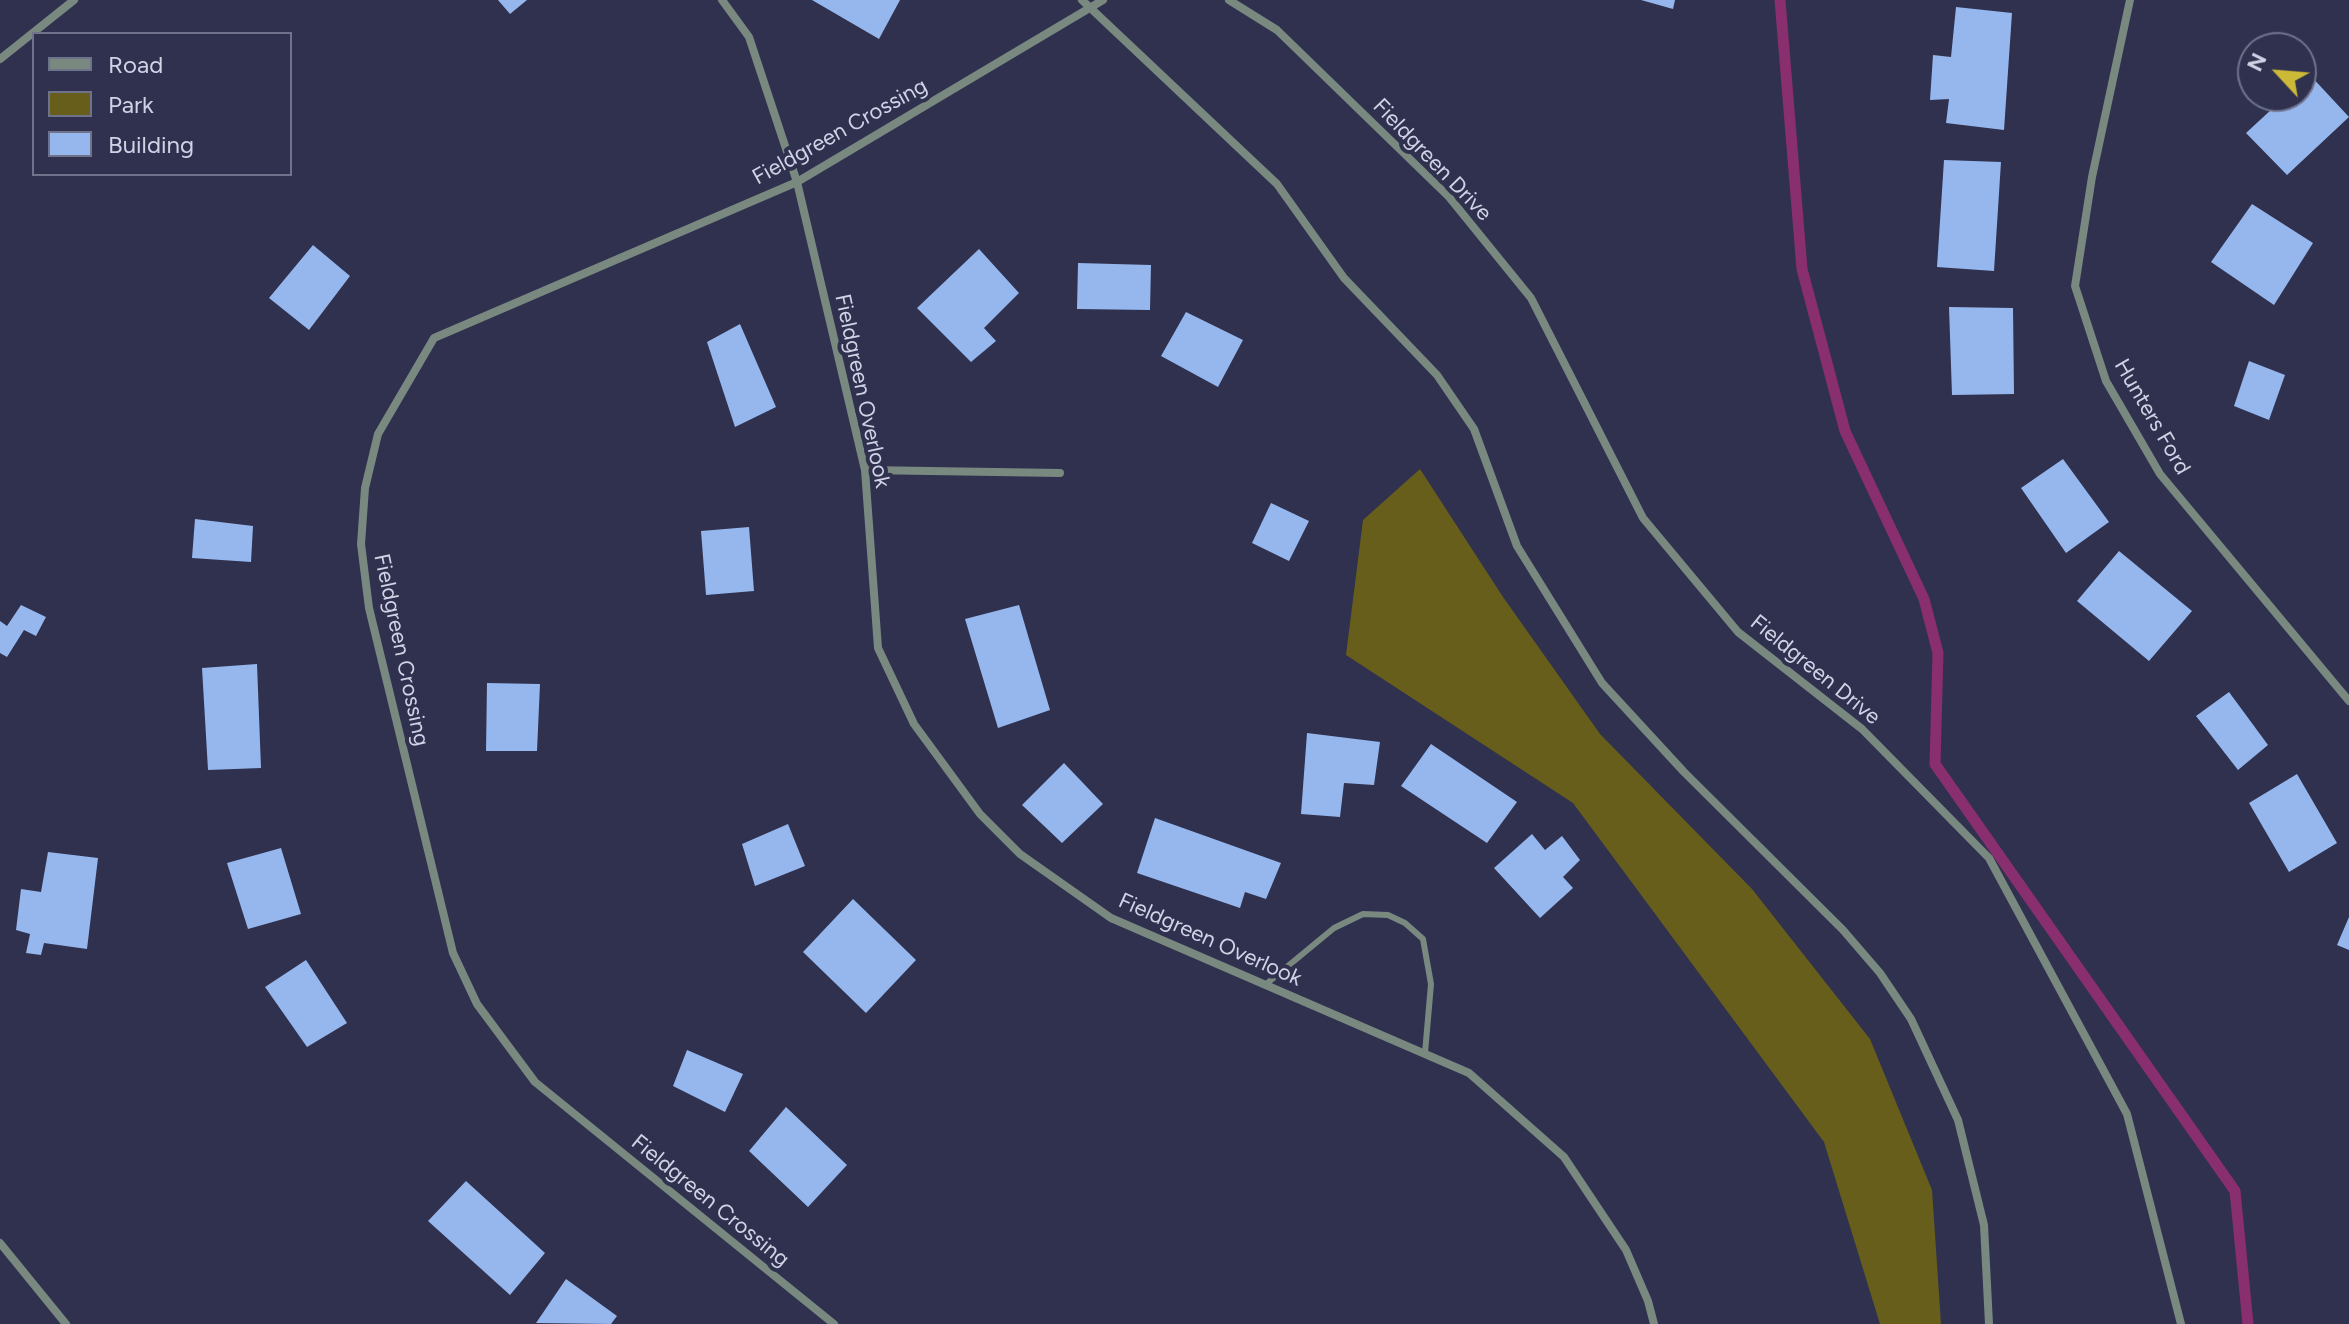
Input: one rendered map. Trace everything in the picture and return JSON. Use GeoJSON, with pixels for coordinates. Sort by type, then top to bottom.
{"type":"FeatureCollection","features":[{"type":"Feature","properties":{"kind":"street"},"geometry":{"type":"LineString","coordinates":[[34,32],[74,0]]}},
{"type":"Feature","properties":{"kind":"street","name":"Fieldgreen Overlook"},"geometry":{"type":"LineString","coordinates":[[722,0],[749,37],[797,182],[865,470],[878,648],[914,724],[980,814],[1020,854],[1111,918],[1469,1073],[1564,1157],[1626,1250],[1648,1301],[1654,1324]]}},
{"type":"Feature","properties":{"kind":"street"},"geometry":{"type":"LineString","coordinates":[[1082,0],[1277,184],[1344,278],[1437,375],[1474,429],[1517,546],[1602,683],[1684,772],[1843,930],[1903,1007],[1934,1061],[1958,1120],[1984,1225],[1989,1324]]}},
{"type":"Feature","properties":{"kind":"street","name":"Fieldgreen Crossing"},"geometry":{"type":"LineString","coordinates":[[834,1324],[535,1082],[477,1004],[453,953],[369,608],[361,544],[365,488],[378,434],[434,338],[797,182],[1103,0]]}},
{"type":"Feature","properties":{"kind":"street","name":"Fieldgreen Drive"},"geometry":{"type":"LineString","coordinates":[[1229,0],[1277,30],[1449,197],[1531,298],[1643,518],[1738,632],[1862,729],[1989,858],[2127,1114],[2181,1324]]}},
{"type":"Feature","properties":{"kind":"street","name":"Hunters Ford"},"geometry":{"type":"LineString","coordinates":[[2130,0],[2092,177],[2075,286],[2106,381],[2160,474],[2349,701]]}},
{"type":"Feature","properties":{"kind":"street"},"geometry":{"type":"LineString","coordinates":[[0,59],[32,33]]}},
{"type":"Feature","properties":{"kind":"street"},"geometry":{"type":"LineString","coordinates":[[865,470],[1060,473]]}},
{"type":"Feature","properties":{"kind":"street"},"geometry":{"type":"LineString","coordinates":[[0,1243],[66,1324]]}},
{"type":"Feature","properties":{"kind":"lane"},"geometry":{"type":"LineString","coordinates":[[1265,985],[1334,928],[1363,914],[1388,915],[1405,923],[1423,939],[1431,984],[1425,1053]]}},
{"type":"Feature","properties":{"kind":"green space"},"geometry":{"type":"Polygon","coordinates":[[[1420,469],[1503,597],[1600,734],[1752,889],[1870,1039],[1932,1190],[1941,1324],[1880,1324],[1824,1142],[1573,803],[1346,655],[1363,520],[1420,469]]]}},
{"type":"Feature","properties":{"kind":"building"},"geometry":{"type":"Polygon","coordinates":[[[498,0],[527,0],[510,14],[498,0]]]}},
{"type":"Feature","properties":{"kind":"building"},"geometry":{"type":"Polygon","coordinates":[[[812,0],[900,0],[879,39],[812,0]]]}},
{"type":"Feature","properties":{"kind":"building"},"geometry":{"type":"Polygon","coordinates":[[[1641,0],[1675,0],[1673,9],[1641,0]]]}},
{"type":"Feature","properties":{"kind":"building"},"geometry":{"type":"Polygon","coordinates":[[[1956,7],[2012,13],[2004,130],[1946,123],[1949,99],[1930,100],[1933,55],[1951,57],[1956,7]]]}},
{"type":"Feature","properties":{"kind":"building"},"geometry":{"type":"Polygon","coordinates":[[[2317,83],[2349,117],[2287,175],[2246,133],[2269,112],[2317,112],[2317,83]]]}},
{"type":"Feature","properties":{"kind":"building"},"geometry":{"type":"Polygon","coordinates":[[[1944,160],[2001,162],[1994,271],[1937,267],[1944,160]]]}},
{"type":"Feature","properties":{"kind":"building"},"geometry":{"type":"Polygon","coordinates":[[[2252,204],[2313,243],[2274,305],[2211,262],[2252,204]]]}},
{"type":"Feature","properties":{"kind":"building"},"geometry":{"type":"Polygon","coordinates":[[[313,245],[350,276],[309,330],[269,298],[313,245]]]}},
{"type":"Feature","properties":{"kind":"building"},"geometry":{"type":"Polygon","coordinates":[[[979,249],[1019,293],[984,328],[996,341],[971,362],[917,308],[979,249]]]}},
{"type":"Feature","properties":{"kind":"building"},"geometry":{"type":"Polygon","coordinates":[[[1078,263],[1151,265],[1150,310],[1077,309],[1078,263]]]}},
{"type":"Feature","properties":{"kind":"building"},"geometry":{"type":"Polygon","coordinates":[[[1949,307],[2013,308],[2014,394],[1952,395],[1949,307]]]}},
{"type":"Feature","properties":{"kind":"building"},"geometry":{"type":"Polygon","coordinates":[[[1186,312],[1243,340],[1218,387],[1161,356],[1186,312]]]}},
{"type":"Feature","properties":{"kind":"building"},"geometry":{"type":"Polygon","coordinates":[[[740,324],[776,407],[735,427],[707,342],[740,324]]]}},
{"type":"Feature","properties":{"kind":"building"},"geometry":{"type":"Polygon","coordinates":[[[2249,361],[2285,375],[2269,420],[2234,406],[2249,361]]]}},
{"type":"Feature","properties":{"kind":"building"},"geometry":{"type":"Polygon","coordinates":[[[2063,459],[2109,522],[2066,553],[2021,488],[2063,459]]]}},
{"type":"Feature","properties":{"kind":"building"},"geometry":{"type":"Polygon","coordinates":[[[1271,503],[1309,521],[1289,561],[1252,543],[1271,503]]]}},
{"type":"Feature","properties":{"kind":"building"},"geometry":{"type":"Polygon","coordinates":[[[195,519],[253,526],[251,562],[192,558],[195,519]]]}},
{"type":"Feature","properties":{"kind":"building"},"geometry":{"type":"Polygon","coordinates":[[[749,527],[754,591],[706,595],[701,531],[749,527]]]}},
{"type":"Feature","properties":{"kind":"building"},"geometry":{"type":"Polygon","coordinates":[[[2119,551],[2192,611],[2149,661],[2077,601],[2119,551]]]}},
{"type":"Feature","properties":{"kind":"building"},"geometry":{"type":"Polygon","coordinates":[[[21,605],[46,617],[36,636],[24,630],[7,657],[0,653],[0,621],[7,626],[21,605]]]}},
{"type":"Feature","properties":{"kind":"building"},"geometry":{"type":"Polygon","coordinates":[[[1019,605],[1050,710],[998,728],[965,619],[1019,605]]]}},
{"type":"Feature","properties":{"kind":"building"},"geometry":{"type":"Polygon","coordinates":[[[257,664],[261,768],[208,770],[202,668],[257,664]]]}},
{"type":"Feature","properties":{"kind":"building"},"geometry":{"type":"Polygon","coordinates":[[[487,683],[540,684],[537,751],[486,751],[487,683]]]}},
{"type":"Feature","properties":{"kind":"building"},"geometry":{"type":"Polygon","coordinates":[[[2229,692],[2268,745],[2238,770],[2196,716],[2229,692]]]}},
{"type":"Feature","properties":{"kind":"building"},"geometry":{"type":"Polygon","coordinates":[[[1307,733],[1380,742],[1374,785],[1344,783],[1340,817],[1301,814],[1307,733]]]}},
{"type":"Feature","properties":{"kind":"building"},"geometry":{"type":"Polygon","coordinates":[[[1431,744],[1517,802],[1487,843],[1401,786],[1431,744]]]}},
{"type":"Feature","properties":{"kind":"building"},"geometry":{"type":"Polygon","coordinates":[[[1064,763],[1103,804],[1062,843],[1022,805],[1064,763]]]}},
{"type":"Feature","properties":{"kind":"building"},"geometry":{"type":"Polygon","coordinates":[[[2297,774],[2337,843],[2289,872],[2249,803],[2297,774]]]}},
{"type":"Feature","properties":{"kind":"building"},"geometry":{"type":"Polygon","coordinates":[[[1155,818],[1281,863],[1266,899],[1245,892],[1240,908],[1137,873],[1155,818]]]}},
{"type":"Feature","properties":{"kind":"building"},"geometry":{"type":"Polygon","coordinates":[[[788,824],[805,866],[755,886],[742,844],[788,824]]]}},
{"type":"Feature","properties":{"kind":"building"},"geometry":{"type":"Polygon","coordinates":[[[1532,834],[1545,850],[1562,836],[1580,860],[1563,877],[1573,888],[1540,918],[1494,868],[1532,834]]]}},
{"type":"Feature","properties":{"kind":"building"},"geometry":{"type":"Polygon","coordinates":[[[281,848],[301,914],[248,929],[227,863],[281,848]]]}},
{"type":"Feature","properties":{"kind":"building"},"geometry":{"type":"Polygon","coordinates":[[[48,852],[98,858],[87,949],[44,943],[41,955],[26,953],[30,934],[16,930],[21,889],[41,892],[48,852]]]}},
{"type":"Feature","properties":{"kind":"building"},"geometry":{"type":"Polygon","coordinates":[[[853,899],[916,960],[866,1013],[803,952],[853,899]]]}},
{"type":"Feature","properties":{"kind":"building"},"geometry":{"type":"Polygon","coordinates":[[[2349,917],[2349,950],[2337,945],[2349,917]]]}},
{"type":"Feature","properties":{"kind":"building"},"geometry":{"type":"Polygon","coordinates":[[[306,960],[347,1023],[307,1047],[265,987],[306,960]]]}},
{"type":"Feature","properties":{"kind":"building"},"geometry":{"type":"Polygon","coordinates":[[[687,1050],[743,1074],[725,1112],[673,1086],[687,1050]]]}},
{"type":"Feature","properties":{"kind":"building"},"geometry":{"type":"Polygon","coordinates":[[[786,1107],[847,1165],[808,1207],[749,1151],[786,1107]]]}},
{"type":"Feature","properties":{"kind":"building"},"geometry":{"type":"Polygon","coordinates":[[[466,1181],[545,1253],[510,1295],[428,1221],[466,1181]]]}},
{"type":"Feature","properties":{"kind":"building"},"geometry":{"type":"Polygon","coordinates":[[[566,1279],[617,1316],[611,1324],[536,1323],[566,1279]]]}},
{"type":"Feature","properties":{"kind":"waterway"},"geometry":{"type":"LineString","coordinates":[[1780,0],[1802,269],[1845,431],[1924,599],[1938,653],[1935,764],[2235,1191],[2248,1324]]}}]}
